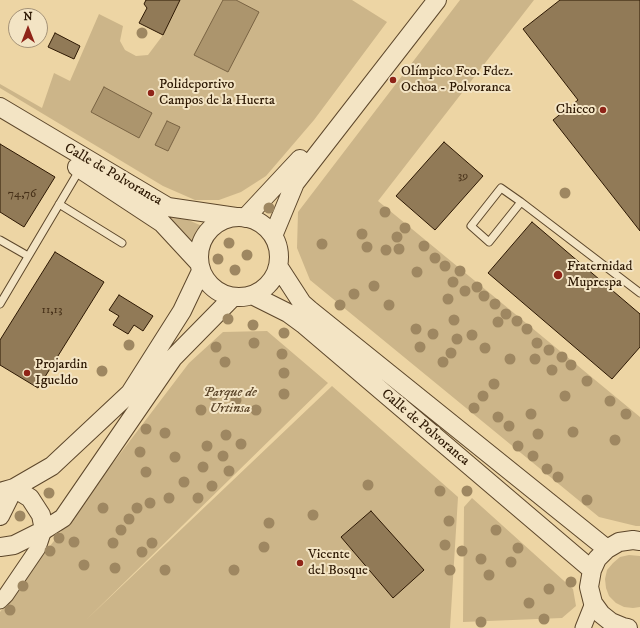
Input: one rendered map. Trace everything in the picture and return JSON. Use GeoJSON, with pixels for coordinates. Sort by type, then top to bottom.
{"type":"FeatureCollection","features":[{"type":"Feature","properties":{"kind":"street"},"geometry":{"type":"LineString","coordinates":[[240,217],[294,167],[423,0]]}},
{"type":"Feature","properties":{"kind":"street"},"geometry":{"type":"LineString","coordinates":[[273,236],[295,183],[437,0]]}},
{"type":"Feature","properties":{"kind":"street","name":"Calle de Polvoranca"},"geometry":{"type":"LineString","coordinates":[[0,108],[168,207],[240,217]]}},
{"type":"Feature","properties":{"kind":"street","name":"Calle de Polvoranca"},"geometry":{"type":"LineString","coordinates":[[0,120],[80,169],[162,223],[200,267]]}},
{"type":"Feature","properties":{"kind":"street"},"geometry":{"type":"LineString","coordinates":[[0,516],[7,490],[52,466],[130,393],[182,311],[200,267],[199,251],[203,239],[211,228],[222,220],[240,217],[258,222],[273,236],[279,252],[278,266],[270,283],[252,295],[233,297],[212,287],[200,267]]}},
{"type":"Feature","properties":{"kind":"street","name":"Calle de Polvoranca"},"geometry":{"type":"LineString","coordinates":[[278,266],[302,303],[310,310],[607,549]]}},
{"type":"Feature","properties":{"kind":"street","name":"Calle de Polvoranca"},"geometry":{"type":"LineString","coordinates":[[252,295],[288,313],[303,324],[592,570]]}},
{"type":"Feature","properties":{"kind":"street"},"geometry":{"type":"LineString","coordinates":[[0,546],[14,545],[44,530],[63,518],[173,358],[233,297]]}},
{"type":"Feature","properties":{"kind":"street"},"geometry":{"type":"LineString","coordinates":[[0,601],[6,595],[38,548],[44,530],[41,515],[30,498],[7,490]]}},
{"type":"Feature","properties":{"kind":"street"},"geometry":{"type":"LineString","coordinates":[[624,628],[611,622],[600,614],[593,603],[589,587],[592,570],[598,559],[607,549],[619,542],[633,540],[640,541]]}},
{"type":"Feature","properties":{"kind":"street"},"geometry":{"type":"LineString","coordinates":[[583,628],[593,603]]}},
{"type":"Feature","properties":{"kind":"lane"},"geometry":{"type":"LineString","coordinates":[[0,304],[80,169]]}},
{"type":"Feature","properties":{"kind":"lane"},"geometry":{"type":"LineString","coordinates":[[521,202],[489,242],[471,226],[502,188],[521,202],[640,293]]}},
{"type":"Feature","properties":{"kind":"lane"},"geometry":{"type":"LineString","coordinates":[[59,204],[122,243]]}},
{"type":"Feature","properties":{"kind":"lane"},"geometry":{"type":"LineString","coordinates":[[0,240],[28,256]]}},
{"type":"Feature","properties":{"kind":"green space","name":"Polideportivo Campos de la Huerta"},"geometry":{"type":"Polygon","coordinates":[[[180,0],[352,0],[387,22],[314,120],[266,176],[241,192],[219,200],[195,200],[163,186],[0,88],[0,84],[42,108],[54,73],[70,81],[99,14],[123,26],[120,41],[125,50],[136,56],[148,55],[163,35],[180,0]]]}},
{"type":"Feature","properties":{"kind":"green space"},"geometry":{"type":"Polygon","coordinates":[[[460,0],[534,0],[378,201],[640,417],[640,526],[599,517],[310,280],[297,248],[298,212],[460,0]]]}},
{"type":"Feature","properties":{"kind":"green space"},"geometry":{"type":"Polygon","coordinates":[[[168,211],[202,226],[195,234],[192,243],[163,218],[168,211]]]}},
{"type":"Feature","properties":{"kind":"green space","name":"Vicente del Bosque"},"geometry":{"type":"Polygon","coordinates":[[[267,331],[328,383],[86,620],[332,386],[458,497],[450,628],[0,628],[0,612],[189,363],[223,332],[267,331]]]}},
{"type":"Feature","properties":{"kind":"green space"},"geometry":{"type":"Polygon","coordinates":[[[472,498],[573,589],[576,606],[562,618],[463,622],[464,507],[472,498]]]}},
{"type":"Feature","properties":{"kind":"green space"},"geometry":{"type":"Polygon","coordinates":[[[629,555],[640,556],[640,607],[633,608],[624,607],[616,603],[609,596],[605,579],[607,570],[613,563],[620,557],[629,555]]]}},
{"type":"Feature","properties":{"kind":"shaded area"},"geometry":{"type":"Polygon","coordinates":[[[223,0],[236,0],[259,12],[228,72],[194,55],[223,0]]]}},
{"type":"Feature","properties":{"kind":"shaded area"},"geometry":{"type":"Polygon","coordinates":[[[104,87],[152,113],[139,138],[91,112],[104,87]]]}},
{"type":"Feature","properties":{"kind":"shaded area"},"geometry":{"type":"Polygon","coordinates":[[[167,121],[180,127],[168,151],[155,145],[167,121]]]}},
{"type":"Feature","properties":{"kind":"building"},"geometry":{"type":"Polygon","coordinates":[[[146,0],[180,0],[163,35],[139,23],[147,8],[144,4],[146,0]]]}},
{"type":"Feature","properties":{"kind":"building","name":"Chicco"},"geometry":{"type":"Polygon","coordinates":[[[560,0],[640,0],[640,231],[553,120],[578,100],[523,29],[560,0]]]}},
{"type":"Feature","properties":{"kind":"building"},"geometry":{"type":"Polygon","coordinates":[[[55,33],[80,46],[74,59],[48,47],[55,33]]]}},
{"type":"Feature","properties":{"kind":"building"},"geometry":{"type":"Polygon","coordinates":[[[444,142],[483,176],[435,230],[396,196],[444,142]]]}},
{"type":"Feature","properties":{"kind":"building"},"geometry":{"type":"Polygon","coordinates":[[[0,144],[55,177],[24,227],[0,212],[0,144]]]}},
{"type":"Feature","properties":{"kind":"building"},"geometry":{"type":"Polygon","coordinates":[[[532,222],[640,314],[640,347],[612,379],[488,273],[532,222]]]}},
{"type":"Feature","properties":{"kind":"building"},"geometry":{"type":"Polygon","coordinates":[[[55,252],[104,282],[38,388],[0,365],[0,340],[55,252]]]}},
{"type":"Feature","properties":{"kind":"building"},"geometry":{"type":"Polygon","coordinates":[[[119,295],[153,316],[143,331],[134,325],[128,334],[113,325],[119,316],[109,310],[119,295]]]}},
{"type":"Feature","properties":{"kind":"building"},"geometry":{"type":"Polygon","coordinates":[[[371,511],[424,570],[393,598],[341,537],[371,511]]]}},
{"type":"Feature","properties":{"kind":"place","name":"Olímpico Fco. Fdez. Ochoa - Polvoranca"},"geometry":{"type":"Point","coordinates":[393,80]}},
{"type":"Feature","properties":{"kind":"place","name":"Polideportivo Campos de la Huerta"},"geometry":{"type":"Point","coordinates":[151,93]}},
{"type":"Feature","properties":{"kind":"place","name":"Chicco"},"geometry":{"type":"Point","coordinates":[603,110]}},
{"type":"Feature","properties":{"kind":"place","name":"Fraternidad Muprespa"},"geometry":{"type":"Point","coordinates":[558,275]}},
{"type":"Feature","properties":{"kind":"place","name":"Projardin Igueldo"},"geometry":{"type":"Point","coordinates":[27,373]}},
{"type":"Feature","properties":{"kind":"place","name":"Vicente del Bosque"},"geometry":{"type":"Point","coordinates":[300,563]}},
{"type":"Feature","properties":{"kind":"park label","name":"Parque de Urtinsa"},"geometry":{"type":"Point","coordinates":[230,402]}}]}
